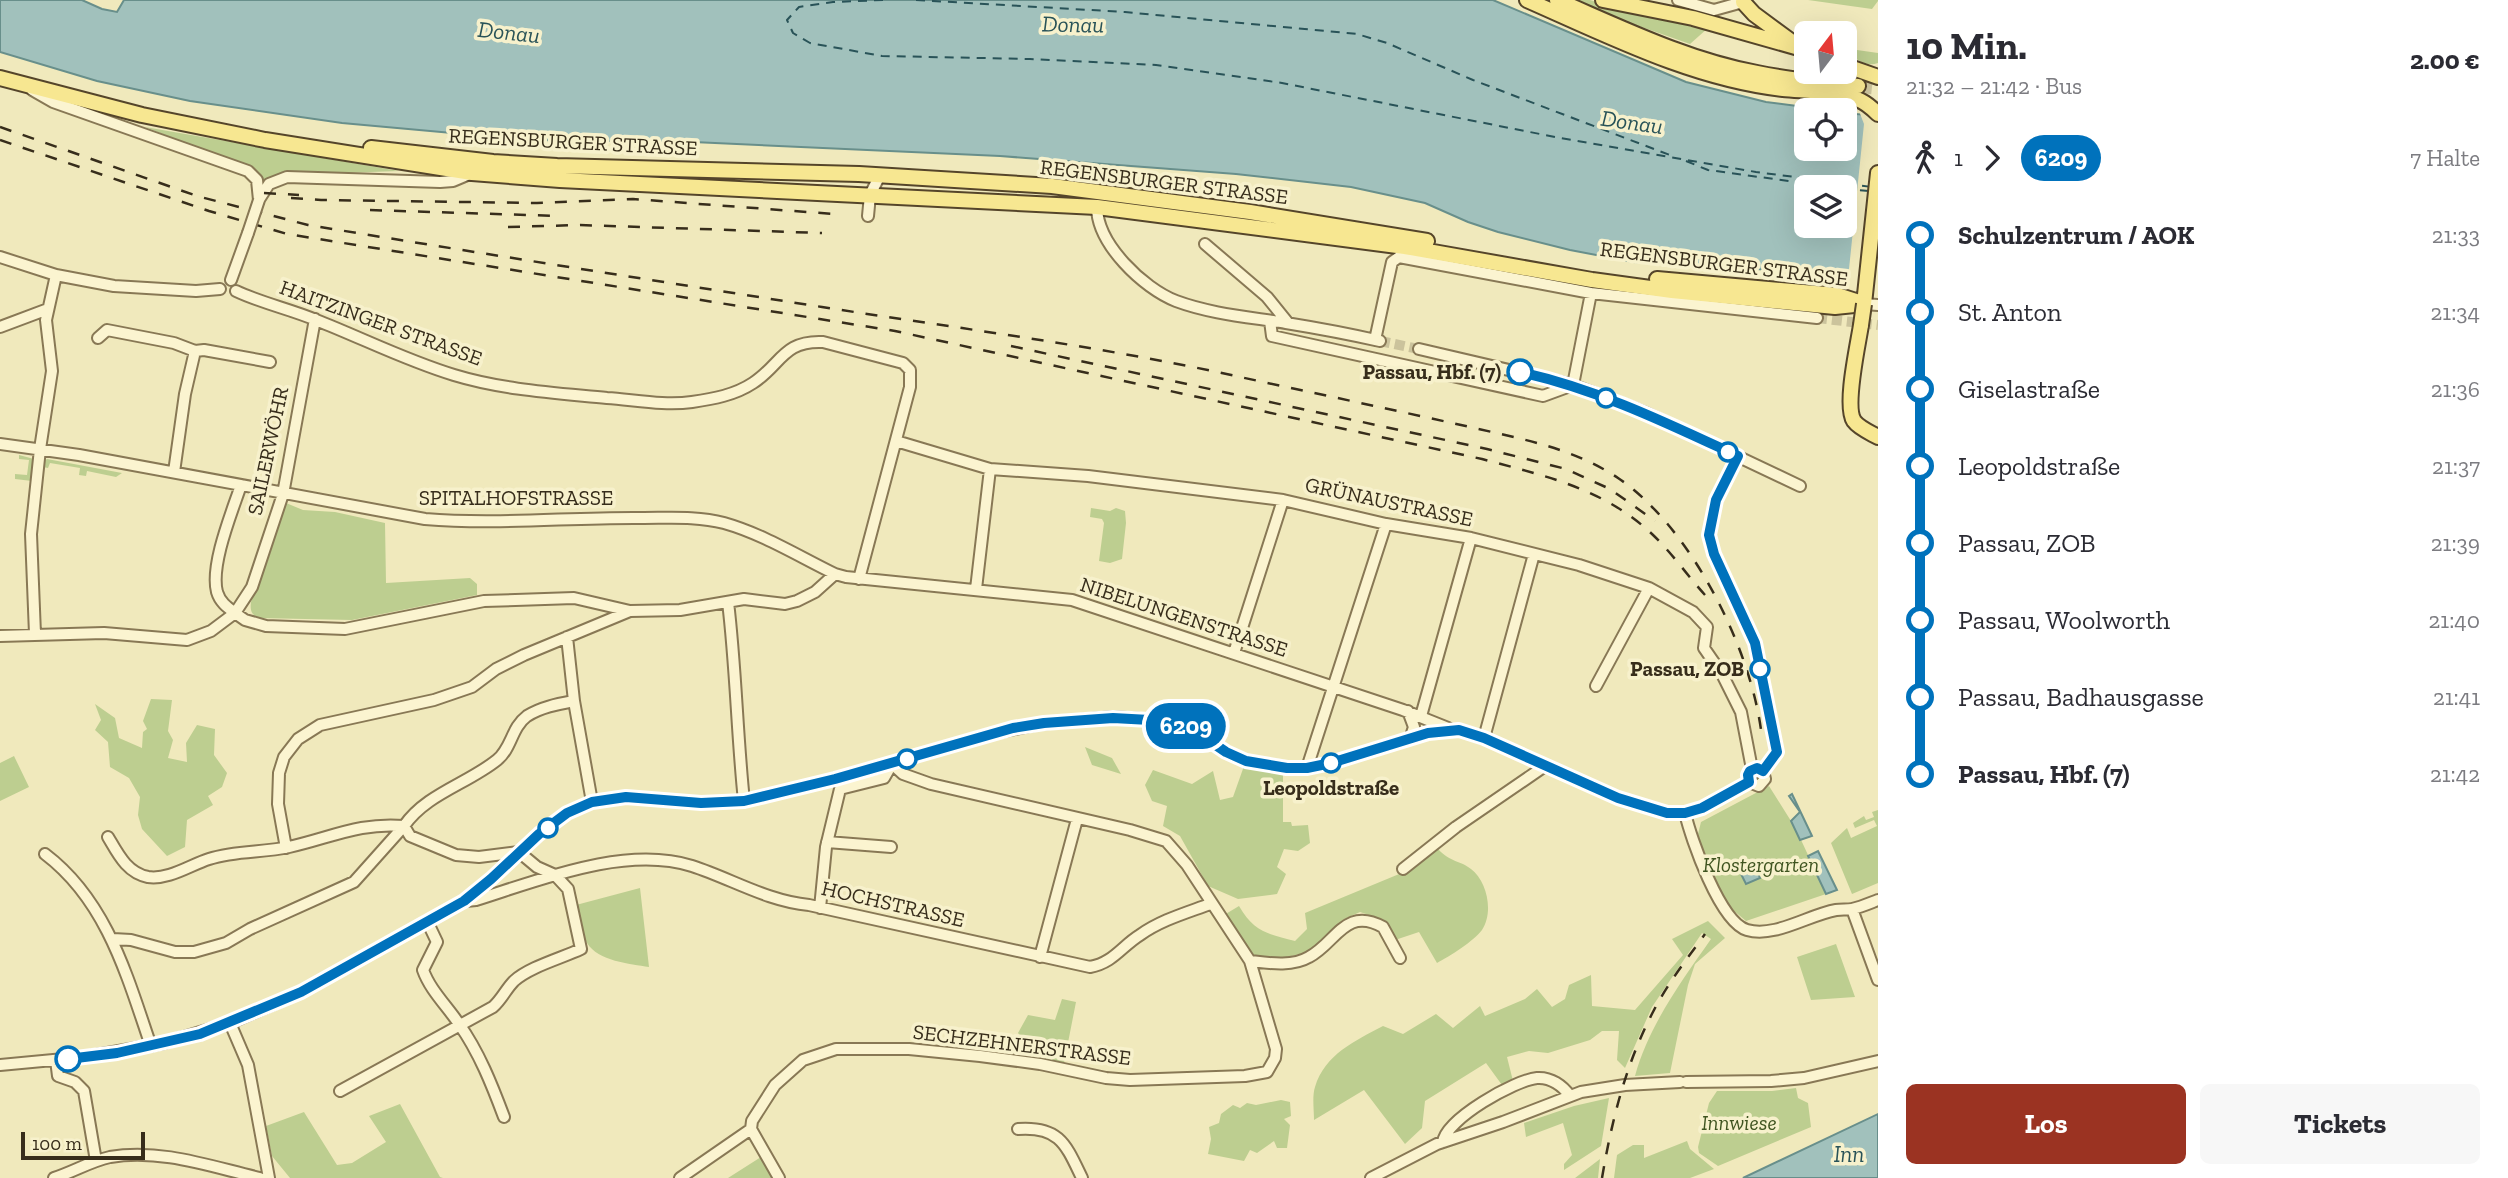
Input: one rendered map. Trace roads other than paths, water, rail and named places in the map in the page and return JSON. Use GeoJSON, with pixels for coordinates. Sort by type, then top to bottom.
{"type":"FeatureCollection","features":[{"type":"Feature","properties":{"kind":"main road"},"geometry":{"type":"LineString","coordinates":[[1527,0],[1592,29],[1718,77],[1765,87],[1853,97],[1878,114]]}},
{"type":"Feature","properties":{"kind":"main road"},"geometry":{"type":"LineString","coordinates":[[1557,0],[1657,43],[1714,62],[1756,73],[1858,86]]}},
{"type":"Feature","properties":{"kind":"main road"},"geometry":{"type":"LineString","coordinates":[[1603,0],[1693,18],[1794,47]]}},
{"type":"Feature","properties":{"kind":"main road"},"geometry":{"type":"LineString","coordinates":[[1742,1],[1765,23],[1794,42]]}},
{"type":"Feature","properties":{"kind":"main road"},"geometry":{"type":"LineString","coordinates":[[1857,70],[1878,77]]}},
{"type":"Feature","properties":{"kind":"main road","name":"REGENSBURGER STRASSE"},"geometry":{"type":"LineString","coordinates":[[0,78],[142,115],[265,139],[472,173],[870,195],[1098,200]]}},
{"type":"Feature","properties":{"kind":"main road","name":"REGENSBURGER STRASSE"},"geometry":{"type":"LineString","coordinates":[[265,139],[327,143],[493,162],[699,171],[846,173],[1052,186],[1098,200],[1209,220],[1673,281],[1837,295],[1871,304]]}},
{"type":"Feature","properties":{"kind":"main road"},"geometry":{"type":"LineString","coordinates":[[472,173],[493,162]]}},
{"type":"Feature","properties":{"kind":"main road"},"geometry":{"type":"LineString","coordinates":[[1878,173],[1871,304],[1852,389],[1851,405],[1854,421],[1878,437]]}},
{"type":"Feature","properties":{"kind":"street"},"geometry":{"type":"LineString","coordinates":[[1678,0],[1714,10],[1742,1]]}},
{"type":"Feature","properties":{"kind":"street"},"geometry":{"type":"LineString","coordinates":[[1693,5],[1717,0]]}},
{"type":"Feature","properties":{"kind":"street"},"geometry":{"type":"LineString","coordinates":[[24,85],[53,102],[248,171],[257,180],[259,200]]}},
{"type":"Feature","properties":{"kind":"street"},"geometry":{"type":"LineString","coordinates":[[0,257],[56,275],[114,286],[196,291],[220,289],[227,296],[236,291],[232,278],[259,200],[265,188],[276,180],[287,177],[440,182],[453,181],[472,173]]}},
{"type":"Feature","properties":{"kind":"street"},"geometry":{"type":"LineString","coordinates":[[868,216],[870,195],[878,177]]}},
{"type":"Feature","properties":{"kind":"street"},"geometry":{"type":"LineString","coordinates":[[1098,200],[1100,226],[1114,251],[1152,287],[1175,300],[1211,311],[1377,340],[1391,264],[1395,258],[1591,293],[1816,318]]}},
{"type":"Feature","properties":{"kind":"street"},"geometry":{"type":"LineString","coordinates":[[1205,244],[1267,297],[1288,323]]}},
{"type":"Feature","properties":{"kind":"street"},"geometry":{"type":"LineString","coordinates":[[35,634],[31,534],[52,371],[46,320],[56,275]]}},
{"type":"Feature","properties":{"kind":"street"},"geometry":{"type":"LineString","coordinates":[[220,289],[223,281],[232,278]]}},
{"type":"Feature","properties":{"kind":"street","name":"HAITZINGER STRASSE"},"geometry":{"type":"LineString","coordinates":[[236,291],[455,375],[535,391],[659,402],[689,402],[718,397],[744,388],[800,343],[823,342],[893,359],[910,370],[910,387],[895,441]]}},
{"type":"Feature","properties":{"kind":"street"},"geometry":{"type":"LineString","coordinates":[[1573,385],[1591,293]]}},
{"type":"Feature","properties":{"kind":"street"},"geometry":{"type":"LineString","coordinates":[[0,327],[48,309]]}},
{"type":"Feature","properties":{"kind":"street","name":"SAILERWÖHR"},"geometry":{"type":"LineString","coordinates":[[241,485],[221,541],[216,584],[217,594],[234,613],[255,579],[283,494],[315,320]]}},
{"type":"Feature","properties":{"kind":"street"},"geometry":{"type":"LineString","coordinates":[[1270,321],[1272,335],[1544,396],[1573,385]]}},
{"type":"Feature","properties":{"kind":"street"},"geometry":{"type":"LineString","coordinates":[[98,338],[107,330],[174,343],[195,351],[204,350],[270,362]]}},
{"type":"Feature","properties":{"kind":"street"},"geometry":{"type":"LineString","coordinates":[[1419,349],[1573,385],[1646,413],[1800,486]]}},
{"type":"Feature","properties":{"kind":"street"},"geometry":{"type":"LineString","coordinates":[[174,472],[185,394],[195,351]]}},
{"type":"Feature","properties":{"kind":"street"},"geometry":{"type":"LineString","coordinates":[[859,579],[895,441]]}},
{"type":"Feature","properties":{"kind":"street","name":"GRÜNAUSTRASSE"},"geometry":{"type":"LineString","coordinates":[[895,441],[990,469],[1088,476],[1283,500],[1386,524],[1471,538],[1579,565],[1649,588],[1693,612],[1707,627],[1704,648],[1722,674],[1741,712],[1752,769]]}},
{"type":"Feature","properties":{"kind":"street","name":"SPITALHOFSTRASSE"},"geometry":{"type":"LineString","coordinates":[[0,443],[444,520],[710,520],[755,534],[835,574],[859,579]]}},
{"type":"Feature","properties":{"kind":"street"},"geometry":{"type":"LineString","coordinates":[[976,589],[990,469]]}},
{"type":"Feature","properties":{"kind":"street"},"geometry":{"type":"LineString","coordinates":[[1234,653],[1283,500]]}},
{"type":"Feature","properties":{"kind":"street"},"geometry":{"type":"LineString","coordinates":[[1307,768],[1386,524]]}},
{"type":"Feature","properties":{"kind":"street"},"geometry":{"type":"LineString","coordinates":[[1421,716],[1471,538]]}},
{"type":"Feature","properties":{"kind":"street"},"geometry":{"type":"LineString","coordinates":[[1484,738],[1534,554]]}},
{"type":"Feature","properties":{"kind":"street"},"geometry":{"type":"LineString","coordinates":[[0,636],[104,633],[187,640],[211,631],[234,613],[244,620],[266,626],[345,629],[484,601],[574,598],[630,611],[680,610],[744,598],[785,604],[815,592],[835,574]]}},
{"type":"Feature","properties":{"kind":"street","name":"NIBELUNGENSTRASSE"},"geometry":{"type":"LineString","coordinates":[[859,579],[1072,600],[1408,711],[1450,729],[1484,738],[1647,808],[1667,813],[1685,813]]}},
{"type":"Feature","properties":{"kind":"street"},"geometry":{"type":"LineString","coordinates":[[1596,685],[1649,588]]}},
{"type":"Feature","properties":{"kind":"street"},"geometry":{"type":"LineString","coordinates":[[728,602],[744,801]]}},
{"type":"Feature","properties":{"kind":"street"},"geometry":{"type":"LineString","coordinates":[[286,848],[278,804],[279,774],[284,757],[298,738],[320,725],[434,700],[472,687],[496,669],[630,611]]}},
{"type":"Feature","properties":{"kind":"street"},"geometry":{"type":"LineString","coordinates":[[567,637],[574,701],[592,802]]}},
{"type":"Feature","properties":{"kind":"street"},"geometry":{"type":"LineString","coordinates":[[113,939],[131,940],[175,952],[194,952],[226,943],[250,929],[354,882],[375,861],[412,814],[498,759],[510,744],[516,727],[529,715],[551,705],[574,701]]}},
{"type":"Feature","properties":{"kind":"street"},"geometry":{"type":"LineString","coordinates":[[1408,711],[1414,727],[1410,739]]}},
{"type":"Feature","properties":{"kind":"street"},"geometry":{"type":"LineString","coordinates":[[0,1065],[150,1046],[200,1034],[301,992],[464,901],[567,813],[592,802],[626,797],[701,803],[744,801],[892,764],[1013,728],[1058,720],[1113,718],[1180,723],[1226,752],[1246,761],[1268,766],[1307,768],[1348,759],[1450,729]]}},
{"type":"Feature","properties":{"kind":"street"},"geometry":{"type":"LineString","coordinates":[[820,908],[827,842],[840,789],[884,778],[892,764]]}},
{"type":"Feature","properties":{"kind":"street","name":"SECHZEHNERSTRASSE"},"geometry":{"type":"LineString","coordinates":[[680,1178],[751,1129],[752,1121],[775,1085],[803,1060],[836,1049],[909,1049],[981,1056],[1130,1080],[1245,1076],[1267,1072],[1275,1058],[1276,1049],[1250,961],[1210,904],[1187,865],[1166,841],[1130,830],[931,784],[903,774],[892,764]]}},
{"type":"Feature","properties":{"kind":"street"},"geometry":{"type":"LineString","coordinates":[[1403,869],[1456,827],[1545,766]]}},
{"type":"Feature","properties":{"kind":"street"},"geometry":{"type":"LineString","coordinates":[[1745,784],[1759,786],[1765,779],[1763,771],[1752,769],[1745,784],[1720,800],[1685,813],[1689,832],[1706,872],[1735,924],[1747,930],[1765,932],[1878,900]]}},
{"type":"Feature","properties":{"kind":"street"},"geometry":{"type":"LineString","coordinates":[[1040,957],[1077,819]]}},
{"type":"Feature","properties":{"kind":"street"},"geometry":{"type":"LineString","coordinates":[[108,837],[124,864],[144,876],[153,877],[170,875],[209,859],[239,851],[286,848],[368,825],[404,826]]}},
{"type":"Feature","properties":{"kind":"street"},"geometry":{"type":"LineString","coordinates":[[340,1091],[460,1026],[502,999],[517,978],[532,969],[582,949],[568,889],[555,875],[537,867],[519,852],[480,857],[456,855],[410,836],[404,826]]}},
{"type":"Feature","properties":{"kind":"street"},"geometry":{"type":"LineString","coordinates":[[827,842],[891,847]]}},
{"type":"Feature","properties":{"kind":"street"},"geometry":{"type":"LineString","coordinates":[[45,854],[66,872],[98,911],[113,939],[150,1046]]}},
{"type":"Feature","properties":{"kind":"street"},"geometry":{"type":"LineString","coordinates":[[480,857],[491,879]]}},
{"type":"Feature","properties":{"kind":"street","name":"HOCHSTRASSE"},"geometry":{"type":"LineString","coordinates":[[464,901],[476,900],[555,875],[616,863],[642,860],[668,862],[689,865],[785,903],[820,908],[1090,967],[1101,965],[1166,920],[1210,904]]}},
{"type":"Feature","properties":{"kind":"street"},"geometry":{"type":"LineString","coordinates":[[1852,909],[1878,980]]}},
{"type":"Feature","properties":{"kind":"street"},"geometry":{"type":"LineString","coordinates":[[1250,961],[1279,964],[1309,958],[1348,924],[1362,920],[1383,926],[1400,958]]}},
{"type":"Feature","properties":{"kind":"street"},"geometry":{"type":"LineString","coordinates":[[427,921],[437,942],[423,970],[427,981],[460,1026],[488,1076],[504,1117]]}},
{"type":"Feature","properties":{"kind":"street"},"geometry":{"type":"LineString","coordinates":[[230,1023],[248,1065],[260,1116],[269,1178]]}},
{"type":"Feature","properties":{"kind":"street"},"geometry":{"type":"LineString","coordinates":[[56,1060],[58,1076],[75,1082],[84,1091],[96,1161]]}},
{"type":"Feature","properties":{"kind":"street"},"geometry":{"type":"LineString","coordinates":[[1371,1178],[1443,1142],[1570,1096],[1613,1086],[1804,1078],[1878,1061]]}},
{"type":"Feature","properties":{"kind":"street"},"geometry":{"type":"LineString","coordinates":[[1443,1142],[1454,1125],[1475,1108],[1523,1082],[1538,1078],[1551,1081],[1559,1084],[1570,1096]]}},
{"type":"Feature","properties":{"kind":"street"},"geometry":{"type":"LineString","coordinates":[[1018,1129],[1035,1128],[1057,1136],[1068,1149],[1082,1178]]}},
{"type":"Feature","properties":{"kind":"street"},"geometry":{"type":"LineString","coordinates":[[751,1129],[779,1178]]}},
{"type":"Feature","properties":{"kind":"street"},"geometry":{"type":"LineString","coordinates":[[54,1178],[96,1161],[128,1155],[155,1156],[260,1178]]}},
{"type":"Feature","properties":{"kind":"water","name":"Donau"},"geometry":{"type":"Polygon","coordinates":[[[0,0],[82,0],[117,12],[124,0],[1493,0],[1686,82],[1766,102],[1794,106],[1794,161],[1857,161],[1857,114],[1878,116],[1878,279],[1773,266],[1772,270],[1633,262],[1498,232],[1425,203],[1351,187],[1236,174],[1000,156],[693,142],[529,140],[342,123],[190,101],[97,81],[0,52],[0,0]]]}},
{"type":"Feature","properties":{"kind":"water"},"geometry":{"type":"Polygon","coordinates":[[[1792,794],[1812,836],[1800,840],[1791,821],[1800,812],[1789,796],[1792,794]]]}},
{"type":"Feature","properties":{"kind":"water"},"geometry":{"type":"Polygon","coordinates":[[[1818,851],[1837,890],[1826,894],[1808,856],[1818,851]]]}},
{"type":"Feature","properties":{"kind":"water"},"geometry":{"type":"Polygon","coordinates":[[[1754,863],[1760,878],[1746,884],[1739,870],[1754,863]]]}},
{"type":"Feature","properties":{"kind":"water","name":"Inn"},"geometry":{"type":"Polygon","coordinates":[[[1878,1114],[1878,1178],[1743,1178],[1878,1114]]]}},
{"type":"Feature","properties":{"kind":"tunnel"},"geometry":{"type":"LineString","coordinates":[[1858,86],[1878,88]]}},
{"type":"Feature","properties":{"kind":"tunnel"},"geometry":{"type":"LineString","coordinates":[[1817,318],[1878,325]]}},
{"type":"Feature","properties":{"kind":"tunnel"},"geometry":{"type":"LineString","coordinates":[[1380,341],[1419,349]]}},
{"type":"Feature","properties":{"kind":"railway"},"geometry":{"type":"LineString","coordinates":[[0,127],[197,196],[308,225],[1143,357],[1528,440],[1565,452],[1618,478],[1645,500],[1670,527],[1693,559],[1732,630],[1746,668],[1762,738]]}},
{"type":"Feature","properties":{"kind":"railway"},"geometry":{"type":"LineString","coordinates":[[0,140],[209,211],[287,234],[895,331],[1505,465],[1551,478],[1614,505],[1652,534],[1705,595]]}},
{"type":"Feature","properties":{"kind":"railway"},"geometry":{"type":"LineString","coordinates":[[264,193],[299,195]]}},
{"type":"Feature","properties":{"kind":"railway"},"geometry":{"type":"LineString","coordinates":[[291,198],[537,203],[633,199],[834,214]]}},
{"type":"Feature","properties":{"kind":"railway"},"geometry":{"type":"LineString","coordinates":[[370,210],[559,216]]}},
{"type":"Feature","properties":{"kind":"railway"},"geometry":{"type":"LineString","coordinates":[[508,227],[580,225],[822,233]]}},
{"type":"Feature","properties":{"kind":"railway"},"geometry":{"type":"LineString","coordinates":[[1011,346],[1487,449],[1566,469],[1610,489],[1655,521]]}},
{"type":"Feature","properties":{"kind":"railway"},"geometry":{"type":"LineString","coordinates":[[1602,1178],[1615,1113],[1635,1050],[1659,1000],[1705,934]]}},
{"type":"Feature","properties":{"kind":"place","name":"Passau, Hbf. (7)"},"geometry":{"type":"Point","coordinates":[1520,372]}},
{"type":"Feature","properties":{"kind":"place","name":"Passau, ZOB"},"geometry":{"type":"Point","coordinates":[1760,669]}},
{"type":"Feature","properties":{"kind":"place","name":"Leopoldstraße"},"geometry":{"type":"Point","coordinates":[1331,763]}},
{"type":"Feature","properties":{"kind":"park label","name":"Klostergarten"},"geometry":{"type":"Point","coordinates":[1761,865]}},
{"type":"Feature","properties":{"kind":"park label","name":"Innwiese"},"geometry":{"type":"Point","coordinates":[1739,1123]}}]}
